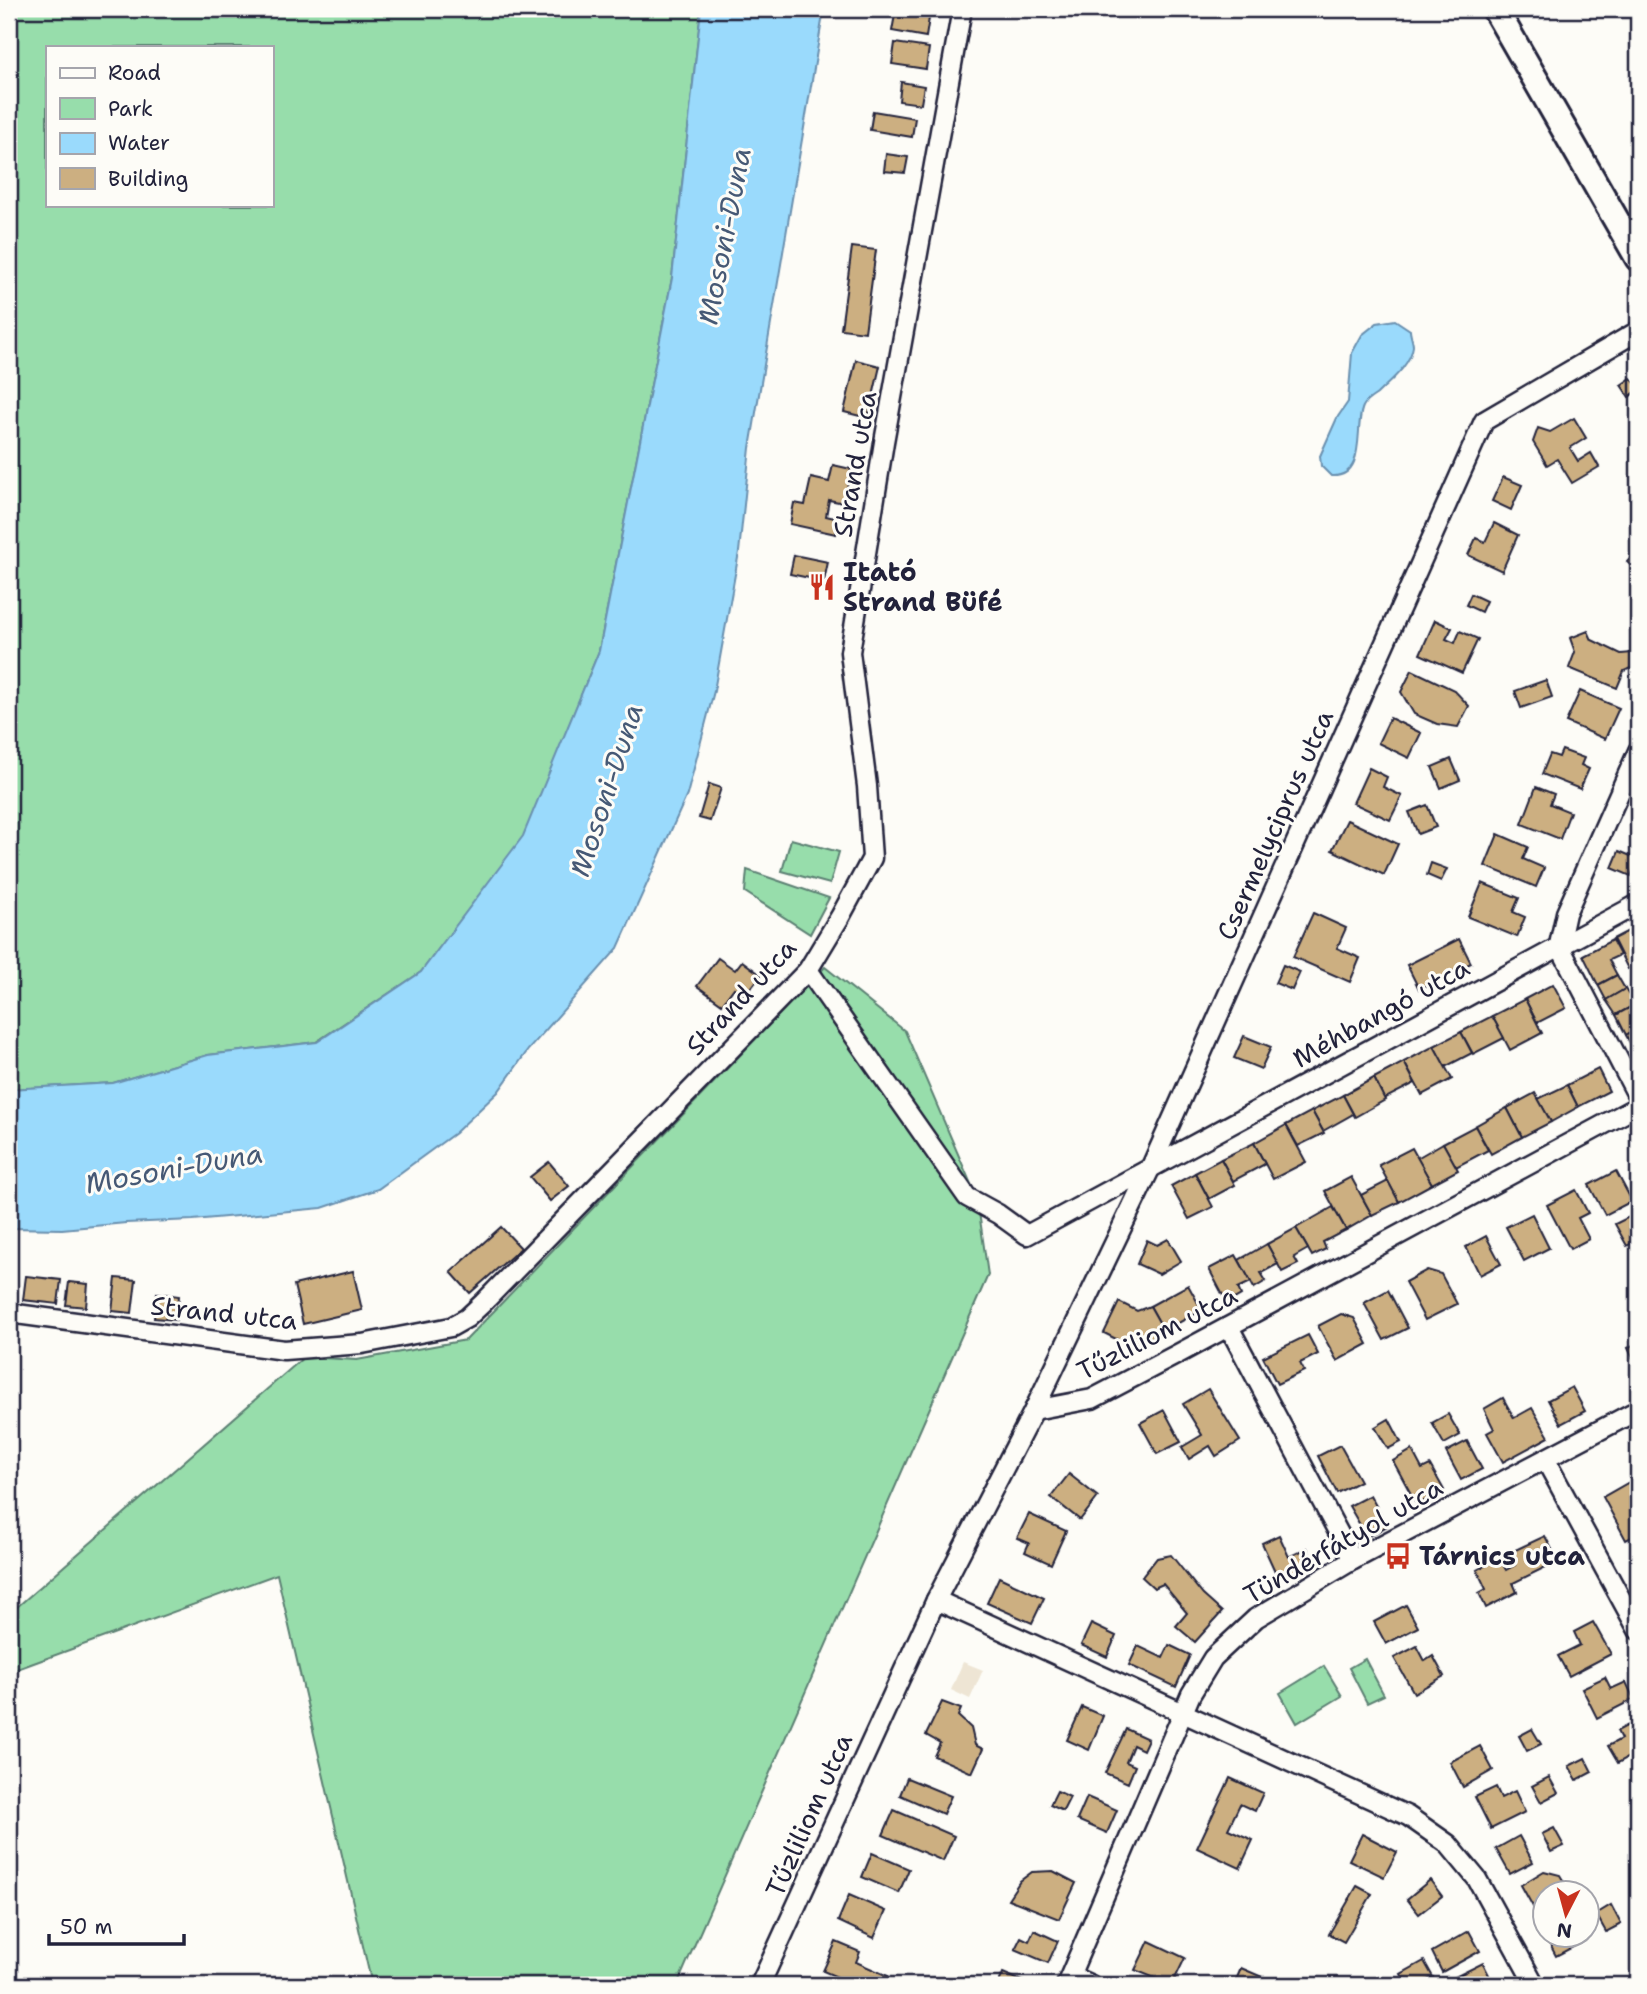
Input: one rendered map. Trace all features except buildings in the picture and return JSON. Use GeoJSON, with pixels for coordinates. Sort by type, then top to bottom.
{"type":"FeatureCollection","features":[{"type":"Feature","properties":{"kind":"street","name":"Strand utca"},"geometry":{"type":"LineString","coordinates":[[9,1313],[284,1350],[362,1344],[451,1326],[467,1318],[483,1303],[808,970],[872,858],[867,786],[850,652],[884,442],[961,9]]}},
{"type":"Feature","properties":{"kind":"street"},"geometry":{"type":"LineString","coordinates":[[1495,9],[1638,258]]}},
{"type":"Feature","properties":{"kind":"street","name":"Csermelyciprus utca"},"geometry":{"type":"LineString","coordinates":[[1034,1410],[1150,1169],[1484,421],[1638,331]]}},
{"type":"Feature","properties":{"kind":"street"},"geometry":{"type":"LineString","coordinates":[[1638,751],[1566,913],[1559,946],[1638,1097]]}},
{"type":"Feature","properties":{"kind":"street","name":"Méhbangó utca"},"geometry":{"type":"LineString","coordinates":[[808,970],[967,1197],[998,1214],[1027,1235],[1638,904]]}},
{"type":"Feature","properties":{"kind":"street","name":"Tűzliliom utca"},"geometry":{"type":"LineString","coordinates":[[761,1985],[936,1600],[1034,1410],[1092,1399],[1638,1106]]}},
{"type":"Feature","properties":{"kind":"street"},"geometry":{"type":"LineString","coordinates":[[1229,1327],[1353,1560]]}},
{"type":"Feature","properties":{"kind":"street","name":"Tündérfátyol utca"},"geometry":{"type":"LineString","coordinates":[[1068,1980],[1191,1694],[1213,1658],[1256,1618],[1353,1560],[1546,1461],[1638,1410]]}},
{"type":"Feature","properties":{"kind":"street"},"geometry":{"type":"LineString","coordinates":[[1546,1461],[1638,1630]]}},
{"type":"Feature","properties":{"kind":"street"},"geometry":{"type":"LineString","coordinates":[[936,1600],[1408,1815],[1436,1835],[1461,1858],[1477,1879],[1535,1985]]}},
{"type":"Feature","properties":{"kind":"street"},"geometry":{"type":"LineString","coordinates":[[1068,1980],[1091,1985]]}},
{"type":"Feature","properties":{"kind":"shaded area"},"geometry":{"type":"Polygon","coordinates":[[[963,1662],[983,1670],[970,1699],[951,1690],[963,1662]]]}},
{"type":"Feature","properties":{"kind":"green space"},"geometry":{"type":"Polygon","coordinates":[[[9,9],[701,9],[672,278],[599,651],[524,836],[421,972],[316,1042],[208,1055],[113,1083],[9,1089],[9,9]]]}},
{"type":"Feature","properties":{"kind":"green space"},"geometry":{"type":"Polygon","coordinates":[[[791,839],[839,852],[830,884],[782,871],[791,839]]]}},
{"type":"Feature","properties":{"kind":"green space"},"geometry":{"type":"Polygon","coordinates":[[[747,870],[829,898],[810,934],[745,892],[747,870]]]}},
{"type":"Feature","properties":{"kind":"green space"},"geometry":{"type":"Polygon","coordinates":[[[825,967],[905,1031],[977,1198],[988,1275],[677,1985],[372,1985],[277,1574],[9,1672],[9,1614],[304,1357],[357,1360],[466,1340],[825,967]]]}},
{"type":"Feature","properties":{"kind":"green space"},"geometry":{"type":"Polygon","coordinates":[[[1365,1659],[1384,1695],[1367,1703],[1349,1668],[1365,1659]]]}},
{"type":"Feature","properties":{"kind":"green space"},"geometry":{"type":"Polygon","coordinates":[[[1324,1666],[1342,1696],[1297,1723],[1280,1693],[1324,1666]]]}},
{"type":"Feature","properties":{"kind":"water","name":"Mosoni-Duna"},"geometry":{"type":"Polygon","coordinates":[[[701,9],[824,9],[750,448],[739,552],[714,691],[687,795],[618,948],[528,1050],[498,1092],[455,1133],[378,1189],[322,1208],[62,1229],[9,1228],[9,1089],[113,1083],[208,1055],[317,1042],[421,972],[523,836],[599,651],[672,278],[701,9]]]}},
{"type":"Feature","properties":{"kind":"water"},"geometry":{"type":"Polygon","coordinates":[[[1395,320],[1410,330],[1413,346],[1411,353],[1399,373],[1364,405],[1358,447],[1351,468],[1343,474],[1331,476],[1321,466],[1320,456],[1337,418],[1348,402],[1352,353],[1362,335],[1377,323],[1395,320]]]}},
{"type":"Feature","properties":{"kind":"place","name":"Itató Strand Büfé"},"geometry":{"type":"Point","coordinates":[822,587]}},
{"type":"Feature","properties":{"kind":"place","name":"Tárnics utca"},"geometry":{"type":"Point","coordinates":[1398,1556]}}]}
